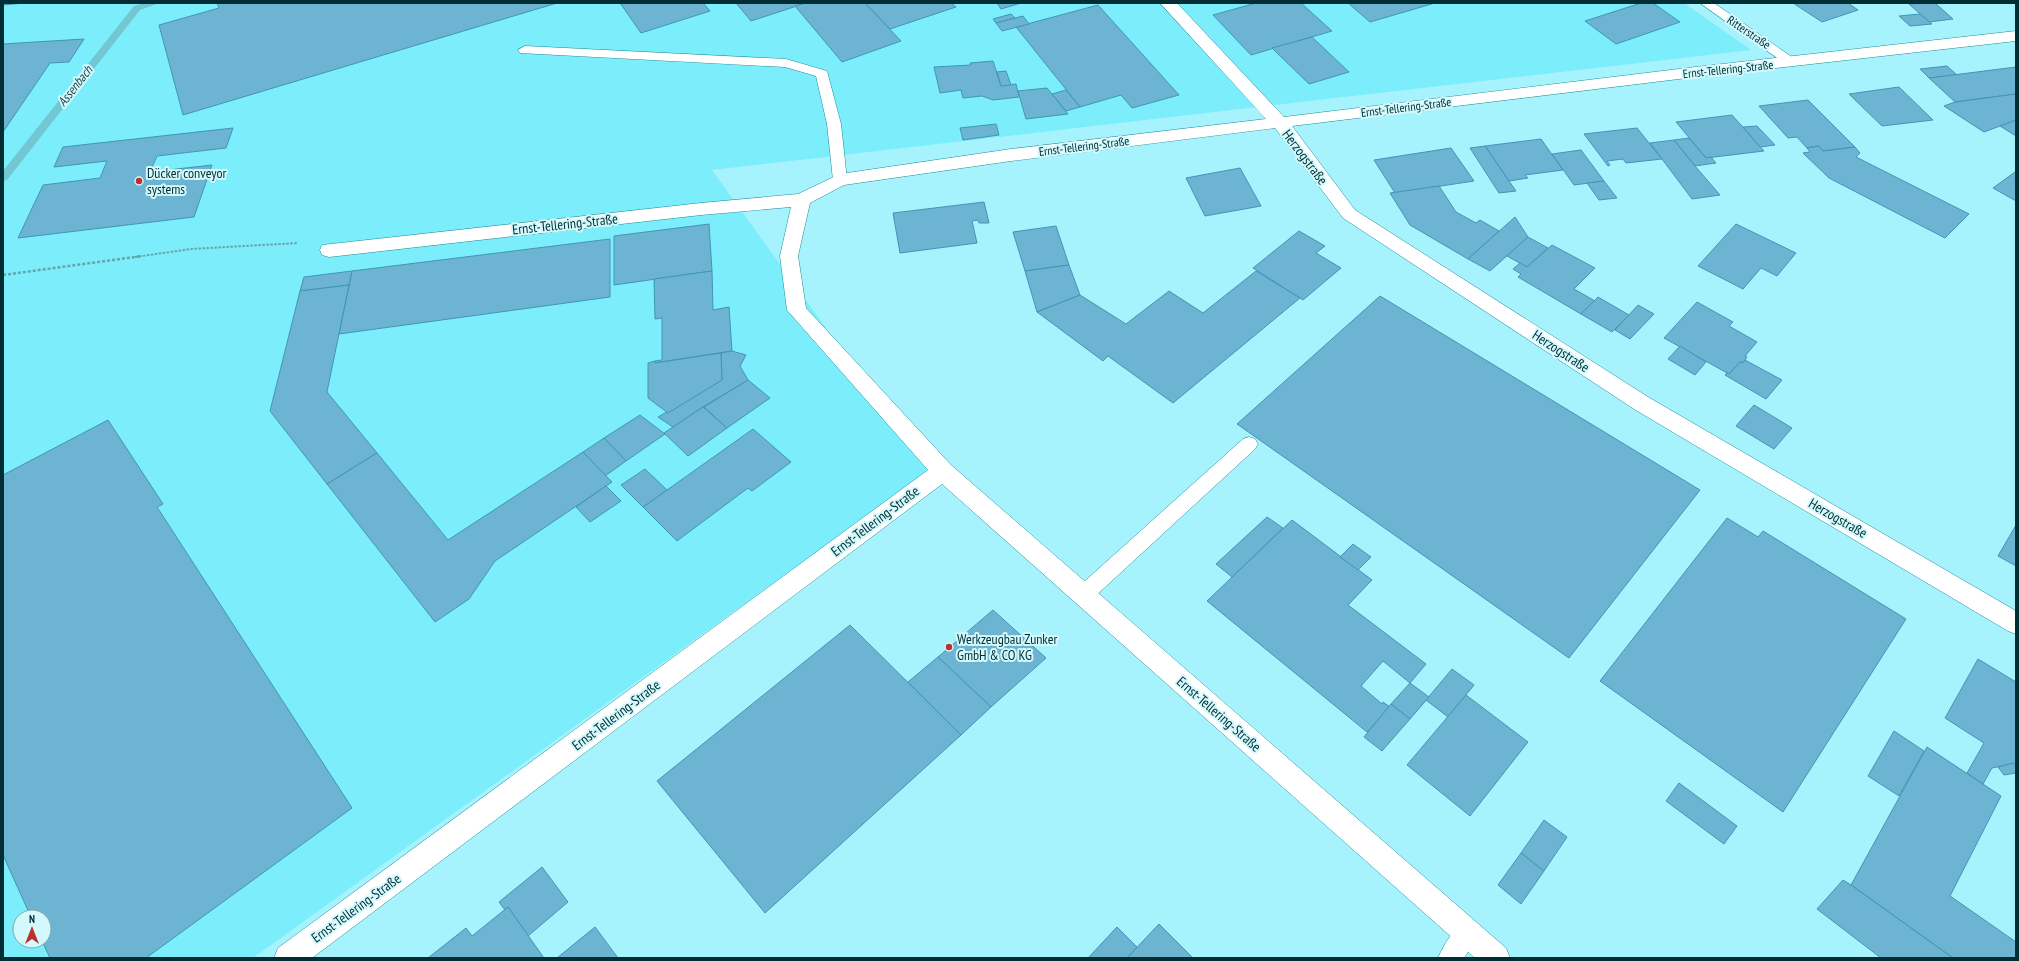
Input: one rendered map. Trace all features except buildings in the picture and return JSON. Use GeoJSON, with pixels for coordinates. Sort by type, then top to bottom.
{"type":"FeatureCollection","features":[{"type":"Feature","properties":{"kind":"street","name":"Herzogstraße"},"geometry":{"type":"LineString","coordinates":[[1168,3],[1280,123],[1349,214],[1642,403],[2016,623]]}},
{"type":"Feature","properties":{"kind":"street","name":"Ernst-Tellering-Straße"},"geometry":{"type":"LineString","coordinates":[[329,250],[701,209],[802,200],[840,180],[1011,155],[2016,36]]}},
{"type":"Feature","properties":{"kind":"street","name":"Ernst-Tellering-Straße"},"geometry":{"type":"LineString","coordinates":[[802,200],[789,256],[797,310],[943,471],[1496,958]]}},
{"type":"Feature","properties":{"kind":"street","name":"Ernst-Tellering-Straße"},"geometry":{"type":"LineString","coordinates":[[288,958],[943,471]]}},
{"type":"Feature","properties":{"kind":"lane","name":"Ritterstraße"},"geometry":{"type":"LineString","coordinates":[[1706,3],[1792,62]]}},
{"type":"Feature","properties":{"kind":"lane"},"geometry":{"type":"LineString","coordinates":[[525,50],[786,64],[822,74],[834,124],[840,180]]}},
{"type":"Feature","properties":{"kind":"lane"},"geometry":{"type":"LineString","coordinates":[[1084,595],[1249,444]]}},
{"type":"Feature","properties":{"kind":"lane"},"geometry":{"type":"LineString","coordinates":[[1450,958],[1468,933]]}},
{"type":"Feature","properties":{"kind":"path"},"geometry":{"type":"LineString","coordinates":[[3,275],[191,249],[296,243],[329,250]]}},
{"type":"Feature","properties":{"kind":"shaded area"},"geometry":{"type":"Polygon","coordinates":[[[3,3],[1684,3],[1751,50],[712,170],[929,471],[253,958],[3,958],[3,3]]]}},
{"type":"Feature","properties":{"kind":"waterway","name":"Assenbach"},"geometry":{"type":"LineString","coordinates":[[3,178],[137,8],[154,3]]}},
{"type":"Feature","properties":{"kind":"place","name":"Dücker conveyor systems"},"geometry":{"type":"Point","coordinates":[139,181]}},
{"type":"Feature","properties":{"kind":"place","name":"Werkzeugbau Zunker GmbH & CO KG"},"geometry":{"type":"Point","coordinates":[949,647]}}]}
